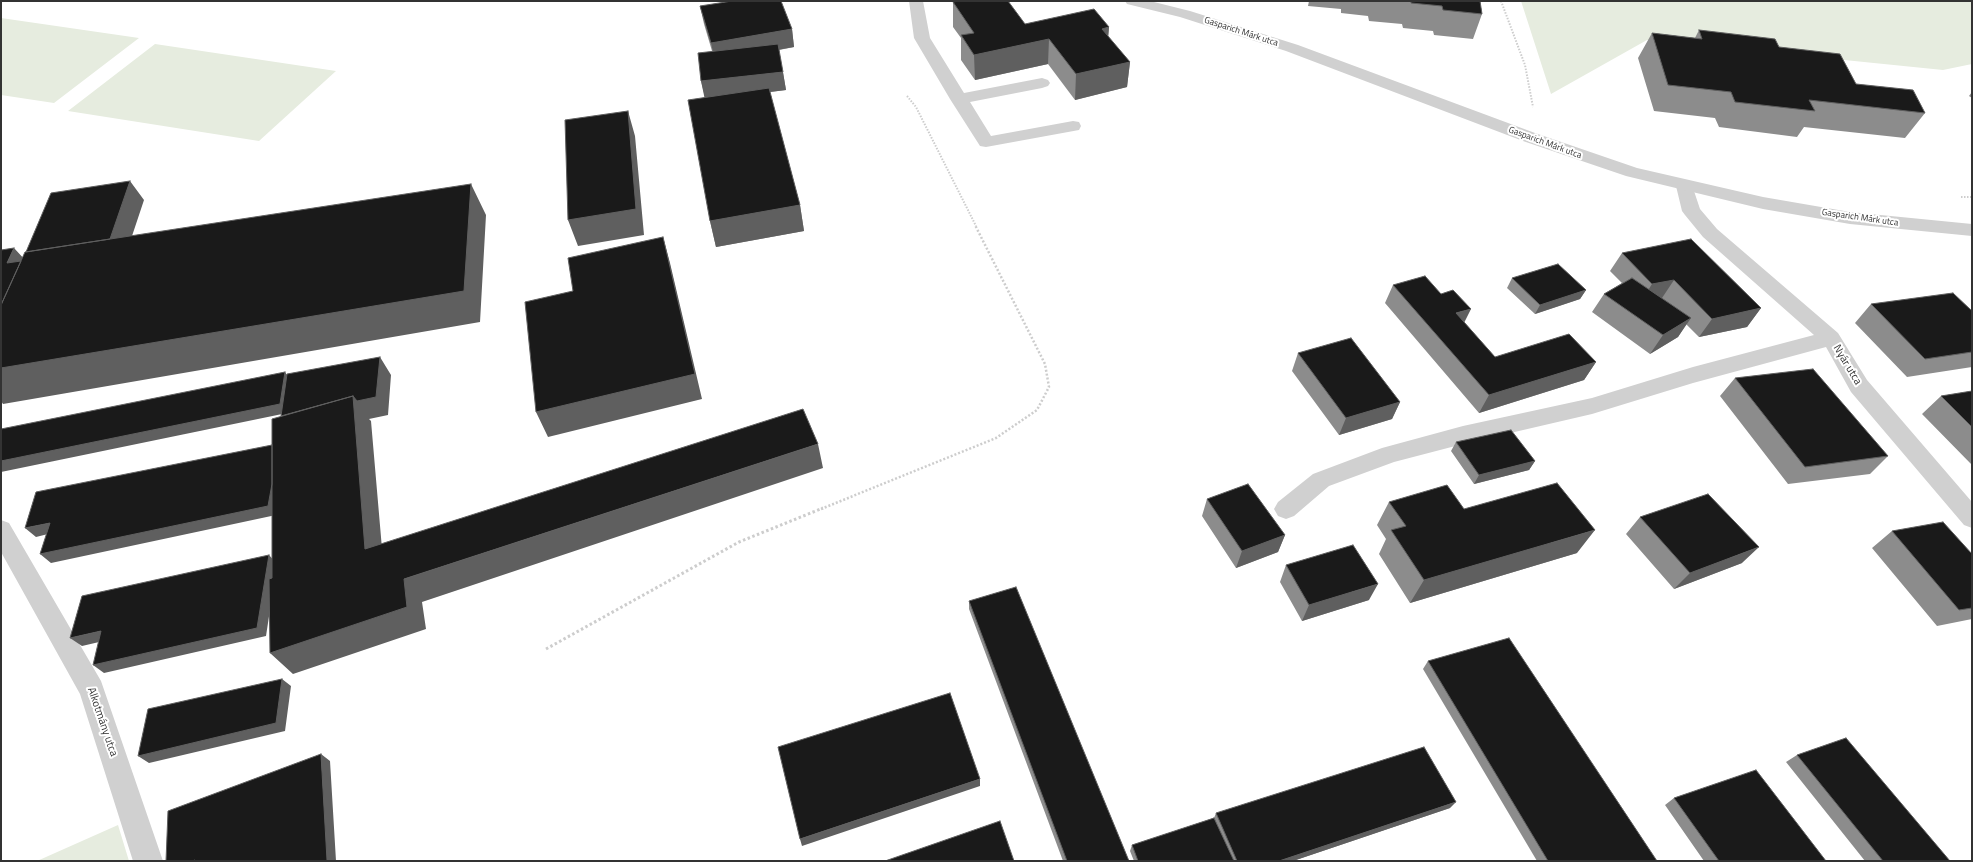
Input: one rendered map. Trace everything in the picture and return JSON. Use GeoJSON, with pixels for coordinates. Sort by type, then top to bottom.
{"type":"FeatureCollection","features":[{"type":"Feature","properties":{"kind":"street"},"geometry":{"type":"LineString","coordinates":[[916,1],[922,38],[958,99],[986,142],[1073,126]]}},
{"type":"Feature","properties":{"kind":"street","name":"Gasparich Márk utca"},"geometry":{"type":"LineString","coordinates":[[1132,1],[1184,14],[1292,48],[1529,137],[1632,172],[1685,186],[1763,203],[1850,218],[1972,230]]}},
{"type":"Feature","properties":{"kind":"street"},"geometry":{"type":"LineString","coordinates":[[958,99],[1042,83]]}},
{"type":"Feature","properties":{"kind":"street","name":"Nyár utca"},"geometry":{"type":"LineString","coordinates":[[1685,186],[1691,210],[1710,233],[1831,338],[1859,386],[1972,518]]}},
{"type":"Feature","properties":{"kind":"street"},"geometry":{"type":"LineString","coordinates":[[1286,509],[1322,480],[1390,454],[1463,435],[1592,406],[1693,375],[1831,338]]}},
{"type":"Feature","properties":{"kind":"street","name":"Alkotmány utca"},"geometry":{"type":"LineString","coordinates":[[1,530],[92,690],[148,861]]}},
{"type":"Feature","properties":{"kind":"path"},"geometry":{"type":"LineString","coordinates":[[1501,1],[1524,65],[1536,120],[1529,137]]}},
{"type":"Feature","properties":{"kind":"path"},"geometry":{"type":"LineString","coordinates":[[546,649],[738,542],[996,438],[1037,410],[1049,387],[1045,364],[916,108],[907,96]]}},
{"type":"Feature","properties":{"kind":"shaded area"},"geometry":{"type":"Polygon","coordinates":[[[1521,1],[1972,1],[1972,64],[1943,70],[1647,40],[1551,94],[1521,1]]]}},
{"type":"Feature","properties":{"kind":"shaded area"},"geometry":{"type":"Polygon","coordinates":[[[1,18],[139,38],[54,103],[1,95],[1,18]]]}},
{"type":"Feature","properties":{"kind":"shaded area"},"geometry":{"type":"Polygon","coordinates":[[[155,44],[336,71],[259,141],[68,111],[155,44]]]}},
{"type":"Feature","properties":{"kind":"shaded area"},"geometry":{"type":"Polygon","coordinates":[[[118,825],[129,861],[37,861],[118,825]]]}},
{"type":"Feature","properties":{"kind":"building"},"geometry":{"type":"Polygon","coordinates":[[[732,1],[781,1],[792,29],[711,43],[700,6],[732,1]]]}},
{"type":"Feature","properties":{"kind":"building"},"geometry":{"type":"Polygon","coordinates":[[[1008,1],[1025,24],[1094,9],[1109,27],[1102,29],[1130,62],[1076,74],[1049,39],[974,55],[961,35],[974,33],[953,2],[1008,1]]]}},
{"type":"Feature","properties":{"kind":"building"},"geometry":{"type":"Polygon","coordinates":[[[1411,1],[1480,1],[1482,14],[1443,10],[1442,6],[1411,3],[1411,1]]]}},
{"type":"Feature","properties":{"kind":"building"},"geometry":{"type":"Polygon","coordinates":[[[1699,30],[1775,39],[1779,47],[1840,54],[1856,84],[1913,90],[1925,113],[1809,100],[1815,111],[1735,102],[1731,92],[1668,85],[1652,33],[1702,39],[1699,30]]]}},
{"type":"Feature","properties":{"kind":"building"},"geometry":{"type":"Polygon","coordinates":[[[778,44],[783,72],[701,81],[698,53],[778,44]]]}},
{"type":"Feature","properties":{"kind":"building"},"geometry":{"type":"Polygon","coordinates":[[[769,88],[800,205],[710,221],[688,100],[769,88]]]}},
{"type":"Feature","properties":{"kind":"building"},"geometry":{"type":"Polygon","coordinates":[[[628,111],[636,209],[568,220],[565,120],[628,111]]]}},
{"type":"Feature","properties":{"kind":"building"},"geometry":{"type":"Polygon","coordinates":[[[130,181],[110,239],[26,252],[51,193],[130,181]]]}},
{"type":"Feature","properties":{"kind":"building"},"geometry":{"type":"Polygon","coordinates":[[[471,184],[464,291],[1,368],[1,305],[25,252],[471,184]]]}},
{"type":"Feature","properties":{"kind":"building"},"geometry":{"type":"Polygon","coordinates":[[[663,237],[695,374],[536,412],[525,302],[573,291],[568,258],[663,237]]]}},
{"type":"Feature","properties":{"kind":"building"},"geometry":{"type":"Polygon","coordinates":[[[1691,239],[1761,308],[1712,319],[1674,280],[1652,284],[1622,253],[1691,239]]]}},
{"type":"Feature","properties":{"kind":"building"},"geometry":{"type":"Polygon","coordinates":[[[14,248],[7,263],[21,261],[1,305],[1,250],[14,248]]]}},
{"type":"Feature","properties":{"kind":"building"},"geometry":{"type":"Polygon","coordinates":[[[1558,264],[1586,290],[1540,305],[1512,278],[1558,264]]]}},
{"type":"Feature","properties":{"kind":"building"},"geometry":{"type":"Polygon","coordinates":[[[1425,276],[1441,294],[1453,290],[1471,309],[1456,313],[1495,357],[1569,334],[1596,362],[1489,395],[1393,285],[1425,276]]]}},
{"type":"Feature","properties":{"kind":"building"},"geometry":{"type":"Polygon","coordinates":[[[1632,278],[1691,318],[1663,335],[1604,294],[1632,278]]]}},
{"type":"Feature","properties":{"kind":"building"},"geometry":{"type":"Polygon","coordinates":[[[1953,293],[1972,311],[1972,352],[1925,359],[1871,304],[1953,293]]]}},
{"type":"Feature","properties":{"kind":"building"},"geometry":{"type":"Polygon","coordinates":[[[1351,338],[1400,402],[1346,418],[1298,353],[1351,338]]]}},
{"type":"Feature","properties":{"kind":"building"},"geometry":{"type":"Polygon","coordinates":[[[380,357],[376,397],[357,401],[353,396],[281,416],[287,374],[380,357]]]}},
{"type":"Feature","properties":{"kind":"building"},"geometry":{"type":"Polygon","coordinates":[[[1813,369],[1888,456],[1805,467],[1735,378],[1813,369]]]}},
{"type":"Feature","properties":{"kind":"building"},"geometry":{"type":"Polygon","coordinates":[[[285,372],[280,404],[1,461],[1,429],[285,372]]]}},
{"type":"Feature","properties":{"kind":"building"},"geometry":{"type":"Polygon","coordinates":[[[1972,391],[1972,427],[1941,396],[1972,391]]]}},
{"type":"Feature","properties":{"kind":"building"},"geometry":{"type":"Polygon","coordinates":[[[353,396],[365,549],[803,409],[818,444],[404,579],[407,607],[270,653],[269,579],[272,578],[272,419],[353,396]]]}},
{"type":"Feature","properties":{"kind":"building"},"geometry":{"type":"Polygon","coordinates":[[[1511,430],[1535,461],[1479,475],[1456,442],[1511,430]]]}},
{"type":"Feature","properties":{"kind":"building"},"geometry":{"type":"Polygon","coordinates":[[[272,445],[272,484],[268,506],[40,554],[50,523],[25,528],[36,492],[272,445]]]}},
{"type":"Feature","properties":{"kind":"building"},"geometry":{"type":"Polygon","coordinates":[[[1557,483],[1595,530],[1424,580],[1391,530],[1406,526],[1389,502],[1447,485],[1464,509],[1557,483]]]}},
{"type":"Feature","properties":{"kind":"building"},"geometry":{"type":"Polygon","coordinates":[[[1248,484],[1285,535],[1242,551],[1207,499],[1248,484]]]}},
{"type":"Feature","properties":{"kind":"building"},"geometry":{"type":"Polygon","coordinates":[[[1708,494],[1759,547],[1690,573],[1640,517],[1708,494]]]}},
{"type":"Feature","properties":{"kind":"building"},"geometry":{"type":"Polygon","coordinates":[[[1943,522],[1972,554],[1972,608],[1959,610],[1892,531],[1943,522]]]}},
{"type":"Feature","properties":{"kind":"building"},"geometry":{"type":"Polygon","coordinates":[[[1353,545],[1378,584],[1309,605],[1286,565],[1353,545]]]}},
{"type":"Feature","properties":{"kind":"building"},"geometry":{"type":"Polygon","coordinates":[[[269,555],[257,628],[93,665],[101,631],[70,638],[82,596],[269,555]]]}},
{"type":"Feature","properties":{"kind":"building"},"geometry":{"type":"Polygon","coordinates":[[[1016,587],[1129,861],[1067,861],[969,601],[1016,587]]]}},
{"type":"Feature","properties":{"kind":"building"},"geometry":{"type":"Polygon","coordinates":[[[1509,638],[1657,861],[1548,861],[1428,661],[1509,638]]]}},
{"type":"Feature","properties":{"kind":"building"},"geometry":{"type":"Polygon","coordinates":[[[282,679],[276,723],[138,756],[148,709],[282,679]]]}},
{"type":"Feature","properties":{"kind":"building"},"geometry":{"type":"Polygon","coordinates":[[[950,693],[980,779],[800,839],[778,747],[950,693]]]}},
{"type":"Feature","properties":{"kind":"building"},"geometry":{"type":"Polygon","coordinates":[[[1846,738],[1950,861],[1883,861],[1797,755],[1846,738]]]}},
{"type":"Feature","properties":{"kind":"building"},"geometry":{"type":"Polygon","coordinates":[[[1424,747],[1456,802],[1279,861],[1237,861],[1216,813],[1424,747]]]}},
{"type":"Feature","properties":{"kind":"building"},"geometry":{"type":"Polygon","coordinates":[[[321,754],[326,861],[166,861],[168,811],[321,754]]]}},
{"type":"Feature","properties":{"kind":"building"},"geometry":{"type":"Polygon","coordinates":[[[1756,770],[1826,861],[1719,861],[1674,798],[1756,770]]]}},
{"type":"Feature","properties":{"kind":"building"},"geometry":{"type":"Polygon","coordinates":[[[1214,818],[1234,861],[1138,861],[1132,845],[1214,818]]]}},
{"type":"Feature","properties":{"kind":"building"},"geometry":{"type":"Polygon","coordinates":[[[1000,821],[1014,861],[885,861],[1000,821]]]}}]}
